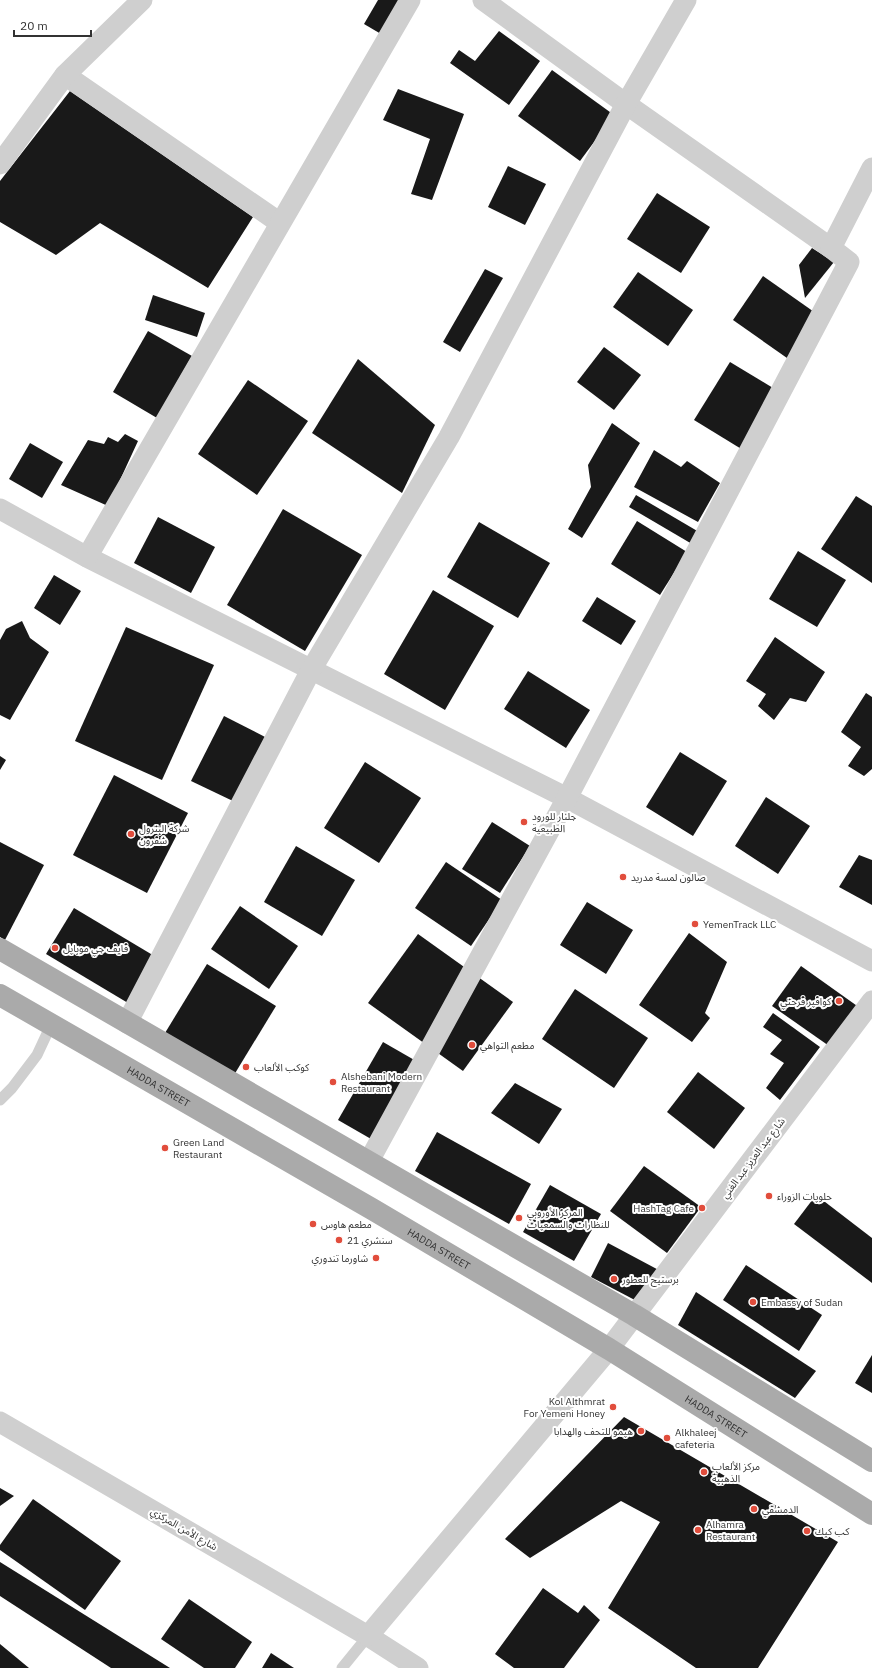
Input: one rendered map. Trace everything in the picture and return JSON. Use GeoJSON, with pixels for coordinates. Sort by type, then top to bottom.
{"type":"FeatureCollection","features":[{"type":"Feature","properties":{"kind":"main road"},"geometry":{"type":"LineString","coordinates":[[0,949],[634,1315],[872,1461]]}},
{"type":"Feature","properties":{"kind":"main road","name":"HADDA STREET"},"geometry":{"type":"LineString","coordinates":[[0,995],[372,1209],[609,1349],[872,1514]]}},
{"type":"Feature","properties":{"kind":"street"},"geometry":{"type":"LineString","coordinates":[[0,164],[65,75],[142,0]]}},
{"type":"Feature","properties":{"kind":"street"},"geometry":{"type":"LineString","coordinates":[[87,557],[410,0]]}},
{"type":"Feature","properties":{"kind":"street"},"geometry":{"type":"LineString","coordinates":[[369,1161],[567,798],[849,262],[626,104],[483,0]]}},
{"type":"Feature","properties":{"kind":"street"},"geometry":{"type":"LineString","coordinates":[[127,1023],[311,670],[449,437],[626,104],[686,0]]}},
{"type":"Feature","properties":{"kind":"street"},"geometry":{"type":"LineString","coordinates":[[65,75],[280,223]]}},
{"type":"Feature","properties":{"kind":"street"},"geometry":{"type":"LineString","coordinates":[[831,248],[872,168]]}},
{"type":"Feature","properties":{"kind":"street"},"geometry":{"type":"LineString","coordinates":[[0,509],[87,557],[567,798],[872,961]]}},
{"type":"Feature","properties":{"kind":"street","name":"شارع عبد العزيز عبد الغني"},"geometry":{"type":"LineString","coordinates":[[368,1636],[609,1349],[872,1001]]}},
{"type":"Feature","properties":{"kind":"street","name":"شارع الأمن المركزي"},"geometry":{"type":"LineString","coordinates":[[0,1422],[368,1636],[418,1668]]}},
{"type":"Feature","properties":{"kind":"lane"},"geometry":{"type":"LineString","coordinates":[[0,1100],[12,1088],[37,1055],[51,1025]]}},
{"type":"Feature","properties":{"kind":"lane"},"geometry":{"type":"LineString","coordinates":[[342,1668],[368,1636]]}},
{"type":"Feature","properties":{"kind":"building"},"geometry":{"type":"Polygon","coordinates":[[[378,0],[400,0],[381,34],[364,24],[378,0]]]}},
{"type":"Feature","properties":{"kind":"building"},"geometry":{"type":"Polygon","coordinates":[[[499,31],[540,61],[509,105],[450,63],[459,50],[475,61],[499,31]]]}},
{"type":"Feature","properties":{"kind":"building"},"geometry":{"type":"Polygon","coordinates":[[[552,70],[614,115],[580,161],[518,116],[552,70]]]}},
{"type":"Feature","properties":{"kind":"building"},"geometry":{"type":"Polygon","coordinates":[[[398,89],[464,114],[432,200],[411,194],[430,139],[383,120],[398,89]]]}},
{"type":"Feature","properties":{"kind":"building"},"geometry":{"type":"Polygon","coordinates":[[[70,91],[253,217],[208,288],[100,223],[56,255],[0,222],[0,181],[70,91]]]}},
{"type":"Feature","properties":{"kind":"building"},"geometry":{"type":"Polygon","coordinates":[[[508,166],[546,184],[525,225],[488,207],[508,166]]]}},
{"type":"Feature","properties":{"kind":"building"},"geometry":{"type":"Polygon","coordinates":[[[657,193],[710,227],[681,273],[627,239],[657,193]]]}},
{"type":"Feature","properties":{"kind":"building"},"geometry":{"type":"Polygon","coordinates":[[[812,248],[834,262],[805,298],[799,265],[812,248]]]}},
{"type":"Feature","properties":{"kind":"building"},"geometry":{"type":"Polygon","coordinates":[[[485,269],[503,278],[460,352],[443,342],[485,269]]]}},
{"type":"Feature","properties":{"kind":"building"},"geometry":{"type":"Polygon","coordinates":[[[638,272],[693,310],[668,346],[613,307],[638,272]]]}},
{"type":"Feature","properties":{"kind":"building"},"geometry":{"type":"Polygon","coordinates":[[[763,276],[817,314],[787,358],[733,320],[763,276]]]}},
{"type":"Feature","properties":{"kind":"building"},"geometry":{"type":"Polygon","coordinates":[[[153,295],[205,313],[197,337],[145,320],[153,295]]]}},
{"type":"Feature","properties":{"kind":"building"},"geometry":{"type":"Polygon","coordinates":[[[148,331],[192,356],[157,418],[113,392],[148,331]]]}},
{"type":"Feature","properties":{"kind":"building"},"geometry":{"type":"Polygon","coordinates":[[[604,347],[641,375],[614,410],[577,382],[604,347]]]}},
{"type":"Feature","properties":{"kind":"building"},"geometry":{"type":"Polygon","coordinates":[[[358,359],[435,425],[402,493],[312,433],[358,359]]]}},
{"type":"Feature","properties":{"kind":"building"},"geometry":{"type":"Polygon","coordinates":[[[730,362],[778,391],[743,450],[694,420],[730,362]]]}},
{"type":"Feature","properties":{"kind":"building"},"geometry":{"type":"Polygon","coordinates":[[[248,380],[308,421],[257,495],[198,454],[248,380]]]}},
{"type":"Feature","properties":{"kind":"building"},"geometry":{"type":"Polygon","coordinates":[[[612,423],[640,443],[582,538],[568,529],[591,487],[588,465],[612,423]]]}},
{"type":"Feature","properties":{"kind":"building"},"geometry":{"type":"Polygon","coordinates":[[[125,434],[138,441],[108,506],[61,485],[88,440],[104,444],[108,437],[118,442],[125,434]]]}},
{"type":"Feature","properties":{"kind":"building"},"geometry":{"type":"Polygon","coordinates":[[[30,443],[63,462],[42,498],[9,479],[30,443]]]}},
{"type":"Feature","properties":{"kind":"building"},"geometry":{"type":"Polygon","coordinates":[[[654,450],[681,467],[687,461],[720,483],[698,522],[634,487],[654,450]]]}},
{"type":"Feature","properties":{"kind":"building"},"geometry":{"type":"Polygon","coordinates":[[[636,495],[699,532],[692,544],[629,507],[636,495]]]}},
{"type":"Feature","properties":{"kind":"building"},"geometry":{"type":"Polygon","coordinates":[[[856,496],[872,506],[872,583],[821,549],[856,496]]]}},
{"type":"Feature","properties":{"kind":"building"},"geometry":{"type":"Polygon","coordinates":[[[283,509],[362,555],[305,651],[227,605],[283,509]]]}},
{"type":"Feature","properties":{"kind":"building"},"geometry":{"type":"Polygon","coordinates":[[[158,517],[215,547],[191,593],[134,563],[158,517]]]}},
{"type":"Feature","properties":{"kind":"building"},"geometry":{"type":"Polygon","coordinates":[[[637,521],[687,552],[660,595],[611,564],[637,521]]]}},
{"type":"Feature","properties":{"kind":"building"},"geometry":{"type":"Polygon","coordinates":[[[479,522],[550,563],[518,618],[447,577],[479,522]]]}},
{"type":"Feature","properties":{"kind":"building"},"geometry":{"type":"Polygon","coordinates":[[[798,551],[846,580],[817,627],[769,599],[798,551]]]}},
{"type":"Feature","properties":{"kind":"building"},"geometry":{"type":"Polygon","coordinates":[[[54,575],[81,591],[60,625],[34,608],[54,575]]]}},
{"type":"Feature","properties":{"kind":"building"},"geometry":{"type":"Polygon","coordinates":[[[433,590],[494,626],[445,710],[384,674],[433,590]]]}},
{"type":"Feature","properties":{"kind":"building"},"geometry":{"type":"Polygon","coordinates":[[[597,597],[636,621],[621,645],[582,621],[597,597]]]}},
{"type":"Feature","properties":{"kind":"building"},"geometry":{"type":"Polygon","coordinates":[[[22,621],[30,638],[49,652],[10,720],[0,715],[0,640],[6,629],[22,621]]]}},
{"type":"Feature","properties":{"kind":"building"},"geometry":{"type":"Polygon","coordinates":[[[126,627],[214,665],[162,780],[75,741],[126,627]]]}},
{"type":"Feature","properties":{"kind":"building"},"geometry":{"type":"Polygon","coordinates":[[[775,637],[825,672],[806,702],[790,698],[774,720],[758,706],[766,694],[746,681],[775,637]]]}},
{"type":"Feature","properties":{"kind":"building"},"geometry":{"type":"Polygon","coordinates":[[[528,671],[590,710],[566,748],[504,709],[528,671]]]}},
{"type":"Feature","properties":{"kind":"building"},"geometry":{"type":"Polygon","coordinates":[[[866,693],[872,697],[872,769],[864,776],[848,766],[861,747],[841,732],[866,693]]]}},
{"type":"Feature","properties":{"kind":"building"},"geometry":{"type":"Polygon","coordinates":[[[224,716],[267,738],[235,802],[191,781],[224,716]]]}},
{"type":"Feature","properties":{"kind":"building"},"geometry":{"type":"Polygon","coordinates":[[[680,752],[727,781],[693,836],[646,807],[680,752]]]}},
{"type":"Feature","properties":{"kind":"building"},"geometry":{"type":"Polygon","coordinates":[[[0,756],[6,760],[0,770],[0,756]]]}},
{"type":"Feature","properties":{"kind":"building"},"geometry":{"type":"Polygon","coordinates":[[[365,762],[421,798],[379,863],[324,828],[365,762]]]}},
{"type":"Feature","properties":{"kind":"building","name":"شركة البترول شفرون"},"geometry":{"type":"Polygon","coordinates":[[[114,775],[188,813],[147,893],[73,855],[114,775]]]}},
{"type":"Feature","properties":{"kind":"building"},"geometry":{"type":"Polygon","coordinates":[[[766,797],[810,826],[778,874],[735,846],[766,797]]]}},
{"type":"Feature","properties":{"kind":"building"},"geometry":{"type":"Polygon","coordinates":[[[492,822],[530,846],[500,893],[462,869],[492,822]]]}},
{"type":"Feature","properties":{"kind":"building"},"geometry":{"type":"Polygon","coordinates":[[[0,842],[44,865],[5,940],[0,937],[0,842]]]}},
{"type":"Feature","properties":{"kind":"building"},"geometry":{"type":"Polygon","coordinates":[[[296,846],[355,880],[322,936],[264,902],[296,846]]]}},
{"type":"Feature","properties":{"kind":"building"},"geometry":{"type":"Polygon","coordinates":[[[859,855],[872,860],[872,905],[839,887],[859,855]]]}},
{"type":"Feature","properties":{"kind":"building"},"geometry":{"type":"Polygon","coordinates":[[[446,862],[502,900],[471,946],[415,908],[446,862]]]}},
{"type":"Feature","properties":{"kind":"building"},"geometry":{"type":"Polygon","coordinates":[[[587,902],[633,930],[606,974],[560,945],[587,902]]]}},
{"type":"Feature","properties":{"kind":"building"},"geometry":{"type":"Polygon","coordinates":[[[240,906],[298,946],[269,989],[211,949],[240,906]]]}},
{"type":"Feature","properties":{"kind":"building"},"geometry":{"type":"Polygon","coordinates":[[[74,908],[161,960],[133,1006],[46,954],[74,908]]]}},
{"type":"Feature","properties":{"kind":"building"},"geometry":{"type":"Polygon","coordinates":[[[689,933],[727,962],[705,1013],[710,1018],[692,1042],[639,1005],[689,933]]]}},
{"type":"Feature","properties":{"kind":"building"},"geometry":{"type":"Polygon","coordinates":[[[418,934],[513,1002],[463,1071],[368,1003],[418,934]]]}},
{"type":"Feature","properties":{"kind":"building"},"geometry":{"type":"Polygon","coordinates":[[[207,964],[276,1006],[234,1075],[165,1033],[207,964]]]}},
{"type":"Feature","properties":{"kind":"building"},"geometry":{"type":"Polygon","coordinates":[[[801,966],[860,1008],[832,1048],[772,1006],[801,966]]]}},
{"type":"Feature","properties":{"kind":"building"},"geometry":{"type":"Polygon","coordinates":[[[575,989],[648,1038],[614,1088],[542,1039],[575,989]]]}},
{"type":"Feature","properties":{"kind":"building"},"geometry":{"type":"Polygon","coordinates":[[[773,1013],[820,1047],[780,1100],[766,1088],[784,1063],[770,1054],[782,1040],[763,1027],[773,1013]]]}},
{"type":"Feature","properties":{"kind":"building"},"geometry":{"type":"Polygon","coordinates":[[[383,1042],[430,1069],[385,1147],[338,1120],[383,1042]]]}},
{"type":"Feature","properties":{"kind":"building"},"geometry":{"type":"Polygon","coordinates":[[[698,1072],[745,1108],[714,1149],[667,1112],[698,1072]]]}},
{"type":"Feature","properties":{"kind":"building"},"geometry":{"type":"Polygon","coordinates":[[[515,1083],[562,1109],[539,1144],[491,1113],[515,1083]]]}},
{"type":"Feature","properties":{"kind":"building"},"geometry":{"type":"Polygon","coordinates":[[[437,1132],[531,1184],[509,1224],[415,1171],[437,1132]]]}},
{"type":"Feature","properties":{"kind":"building"},"geometry":{"type":"Polygon","coordinates":[[[644,1166],[701,1207],[667,1253],[610,1211],[644,1166]]]}},
{"type":"Feature","properties":{"kind":"building"},"geometry":{"type":"Polygon","coordinates":[[[550,1185],[601,1214],[574,1261],[523,1232],[550,1185]]]}},
{"type":"Feature","properties":{"kind":"building"},"geometry":{"type":"Polygon","coordinates":[[[816,1195],[872,1238],[872,1283],[794,1224],[816,1195]]]}},
{"type":"Feature","properties":{"kind":"building"},"geometry":{"type":"Polygon","coordinates":[[[608,1243],[668,1275],[650,1308],[591,1277],[608,1243]]]}},
{"type":"Feature","properties":{"kind":"building"},"geometry":{"type":"Polygon","coordinates":[[[746,1265],[822,1315],[799,1351],[723,1300],[746,1265]]]}},
{"type":"Feature","properties":{"kind":"building"},"geometry":{"type":"Polygon","coordinates":[[[696,1292],[816,1371],[795,1398],[678,1325],[696,1292]]]}},
{"type":"Feature","properties":{"kind":"building"},"geometry":{"type":"Polygon","coordinates":[[[872,1355],[872,1393],[855,1383],[872,1355]]]}},
{"type":"Feature","properties":{"kind":"building"},"geometry":{"type":"Polygon","coordinates":[[[624,1417],[838,1542],[758,1668],[696,1668],[608,1608],[660,1522],[621,1501],[530,1558],[505,1539],[624,1417]]]}},
{"type":"Feature","properties":{"kind":"building"},"geometry":{"type":"Polygon","coordinates":[[[0,1488],[14,1496],[0,1506],[0,1488]]]}},
{"type":"Feature","properties":{"kind":"building"},"geometry":{"type":"Polygon","coordinates":[[[33,1499],[121,1561],[85,1610],[0,1550],[0,1545],[33,1499]]]}},
{"type":"Feature","properties":{"kind":"building"},"geometry":{"type":"Polygon","coordinates":[[[0,1562],[170,1668],[111,1668],[0,1596],[0,1562]]]}},
{"type":"Feature","properties":{"kind":"building"},"geometry":{"type":"Polygon","coordinates":[[[543,1588],[578,1613],[584,1605],[600,1620],[564,1668],[514,1668],[495,1654],[543,1588]]]}},
{"type":"Feature","properties":{"kind":"building"},"geometry":{"type":"Polygon","coordinates":[[[189,1599],[252,1642],[235,1668],[204,1668],[161,1639],[189,1599]]]}},
{"type":"Feature","properties":{"kind":"building"},"geometry":{"type":"Polygon","coordinates":[[[0,1644],[29,1668],[0,1668],[0,1644]]]}},
{"type":"Feature","properties":{"kind":"building"},"geometry":{"type":"Polygon","coordinates":[[[271,1653],[294,1668],[262,1668],[271,1653]]]}},
{"type":"Feature","properties":{"kind":"place","name":"جلنار للورود الطبيعية"},"geometry":{"type":"Point","coordinates":[524,822]}},
{"type":"Feature","properties":{"kind":"place","name":"شركة البترول شفرون"},"geometry":{"type":"Point","coordinates":[131,834]}},
{"type":"Feature","properties":{"kind":"place","name":"صالون لمسة مدريد"},"geometry":{"type":"Point","coordinates":[623,877]}},
{"type":"Feature","properties":{"kind":"place","name":"YemenTrack LLC"},"geometry":{"type":"Point","coordinates":[695,924]}},
{"type":"Feature","properties":{"kind":"place","name":"فايف جي موبايل"},"geometry":{"type":"Point","coordinates":[55,948]}},
{"type":"Feature","properties":{"kind":"place","name":"كوافير فرحتي"},"geometry":{"type":"Point","coordinates":[839,1001]}},
{"type":"Feature","properties":{"kind":"place","name":"مطعم التواهي"},"geometry":{"type":"Point","coordinates":[472,1045]}},
{"type":"Feature","properties":{"kind":"place","name":"كوكب الألعاب"},"geometry":{"type":"Point","coordinates":[246,1067]}},
{"type":"Feature","properties":{"kind":"place","name":"Alshebani Modern Restaurant"},"geometry":{"type":"Point","coordinates":[333,1082]}},
{"type":"Feature","properties":{"kind":"place","name":"Green Land Restaurant"},"geometry":{"type":"Point","coordinates":[165,1148]}},
{"type":"Feature","properties":{"kind":"place","name":"حلويات الزوراء"},"geometry":{"type":"Point","coordinates":[769,1196]}},
{"type":"Feature","properties":{"kind":"place","name":"HashTag Cafe"},"geometry":{"type":"Point","coordinates":[702,1208]}},
{"type":"Feature","properties":{"kind":"place","name":"المركز الأوروبي للنظارات والسمعيات"},"geometry":{"type":"Point","coordinates":[519,1218]}},
{"type":"Feature","properties":{"kind":"place","name":"مطعم هاوس"},"geometry":{"type":"Point","coordinates":[313,1224]}},
{"type":"Feature","properties":{"kind":"place","name":"21 سنشري"},"geometry":{"type":"Point","coordinates":[339,1240]}},
{"type":"Feature","properties":{"kind":"place","name":"شاورما تندوري"},"geometry":{"type":"Point","coordinates":[376,1258]}},
{"type":"Feature","properties":{"kind":"place","name":"برستيج للعطور"},"geometry":{"type":"Point","coordinates":[614,1279]}},
{"type":"Feature","properties":{"kind":"place","name":"Embassy of Sudan"},"geometry":{"type":"Point","coordinates":[753,1302]}},
{"type":"Feature","properties":{"kind":"place","name":"Kol Althmrat For Yemeni Honey"},"geometry":{"type":"Point","coordinates":[613,1407]}},
{"type":"Feature","properties":{"kind":"place","name":"هيمو للتحف والهدابا"},"geometry":{"type":"Point","coordinates":[641,1431]}},
{"type":"Feature","properties":{"kind":"place","name":"Alkhaleej cafeteria"},"geometry":{"type":"Point","coordinates":[667,1438]}},
{"type":"Feature","properties":{"kind":"place","name":"مركز الألعاب الذهبية"},"geometry":{"type":"Point","coordinates":[704,1472]}},
{"type":"Feature","properties":{"kind":"place","name":"الدمشقي"},"geometry":{"type":"Point","coordinates":[754,1509]}},
{"type":"Feature","properties":{"kind":"place","name":"Alhamra Restaurant"},"geometry":{"type":"Point","coordinates":[698,1530]}},
{"type":"Feature","properties":{"kind":"place","name":"كب كيك"},"geometry":{"type":"Point","coordinates":[807,1531]}}]}
